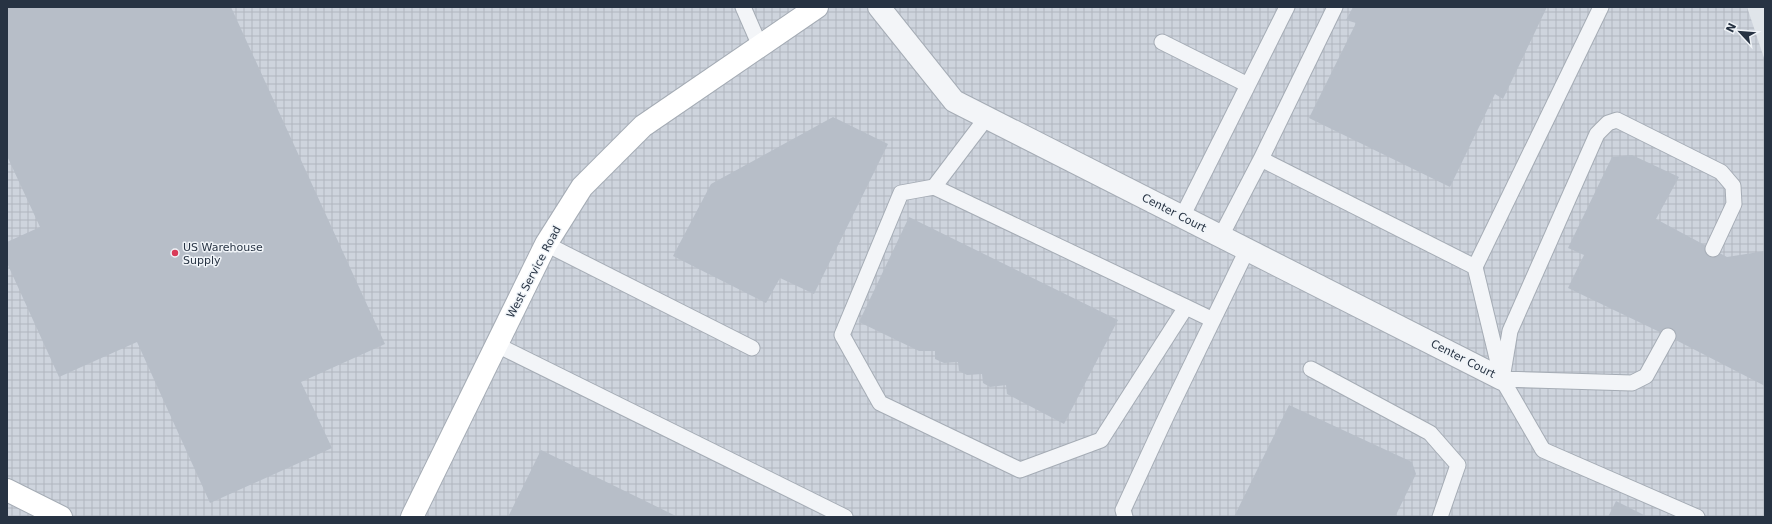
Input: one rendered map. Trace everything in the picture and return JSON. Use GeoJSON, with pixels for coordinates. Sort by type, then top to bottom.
{"type":"FeatureCollection","features":[{"type":"Feature","properties":{"kind":"street","name":"West Service Road"},"geometry":{"type":"LineString","coordinates":[[412,517],[546,244],[582,187],[643,126],[817,7]]}},
{"type":"Feature","properties":{"kind":"street","name":"Center Court"},"geometry":{"type":"LineString","coordinates":[[879,7],[954,100],[1502,379]]}},
{"type":"Feature","properties":{"kind":"street"},"geometry":{"type":"LineString","coordinates":[[7,490],[62,517]]}},
{"type":"Feature","properties":{"kind":"lane"},"geometry":{"type":"LineString","coordinates":[[743,7],[760,46]]}},
{"type":"Feature","properties":{"kind":"lane"},"geometry":{"type":"LineString","coordinates":[[1182,217],[1286,7]]}},
{"type":"Feature","properties":{"kind":"lane"},"geometry":{"type":"LineString","coordinates":[[1220,236],[1261,159],[1335,7]]}},
{"type":"Feature","properties":{"kind":"lane"},"geometry":{"type":"LineString","coordinates":[[1601,7],[1475,267],[1502,379],[1544,450],[1698,517]]}},
{"type":"Feature","properties":{"kind":"lane"},"geometry":{"type":"LineString","coordinates":[[1162,42],[1248,85]]}},
{"type":"Feature","properties":{"kind":"lane"},"geometry":{"type":"LineString","coordinates":[[934,188],[987,117]]}},
{"type":"Feature","properties":{"kind":"lane"},"geometry":{"type":"LineString","coordinates":[[1502,379],[1510,331],[1597,134],[1608,123],[1617,120],[1721,172],[1733,186],[1734,204],[1713,250]]}},
{"type":"Feature","properties":{"kind":"lane"},"geometry":{"type":"LineString","coordinates":[[1261,159],[1475,267]]}},
{"type":"Feature","properties":{"kind":"lane"},"geometry":{"type":"LineString","coordinates":[[1186,307],[1101,440],[1020,470],[880,403],[842,335],[902,193],[934,188],[1186,307],[1213,320]]}},
{"type":"Feature","properties":{"kind":"lane"},"geometry":{"type":"LineString","coordinates":[[546,244],[752,348]]}},
{"type":"Feature","properties":{"kind":"lane"},"geometry":{"type":"LineString","coordinates":[[1125,517],[1123,510],[1169,410],[1247,250]]}},
{"type":"Feature","properties":{"kind":"lane"},"geometry":{"type":"LineString","coordinates":[[1502,379],[1632,383],[1646,376],[1668,336]]}},
{"type":"Feature","properties":{"kind":"lane"},"geometry":{"type":"LineString","coordinates":[[497,345],[845,517]]}},
{"type":"Feature","properties":{"kind":"lane"},"geometry":{"type":"LineString","coordinates":[[1311,369],[1430,433],[1458,465],[1440,517]]}},
{"type":"Feature","properties":{"kind":"shaded area"},"geometry":{"type":"Polygon","coordinates":[[[7,7],[1747,7],[1765,61],[1765,517],[7,517],[7,7]]]}},
{"type":"Feature","properties":{"kind":"building","name":"US Warehouse Supply"},"geometry":{"type":"Polygon","coordinates":[[[7,7],[231,7],[385,344],[301,382],[332,448],[210,503],[137,342],[59,377],[7,263],[7,242],[40,227],[7,156],[7,7]]]}},
{"type":"Feature","properties":{"kind":"building"},"geometry":{"type":"Polygon","coordinates":[[[1353,7],[1547,7],[1503,99],[1495,94],[1450,187],[1309,118],[1356,23],[1346,20],[1353,7]]]}},
{"type":"Feature","properties":{"kind":"building"},"geometry":{"type":"Polygon","coordinates":[[[833,117],[888,144],[814,294],[780,278],[766,303],[673,256],[711,184],[833,117]]]}},
{"type":"Feature","properties":{"kind":"building"},"geometry":{"type":"Polygon","coordinates":[[[1632,155],[1679,177],[1656,219],[1727,257],[1765,251],[1765,386],[1668,336],[1568,288],[1584,255],[1568,248],[1612,157],[1632,155]]]}},
{"type":"Feature","properties":{"kind":"building"},"geometry":{"type":"Polygon","coordinates":[[[909,217],[1118,320],[1064,424],[1007,394],[1006,385],[990,387],[983,383],[982,374],[967,375],[959,371],[958,362],[944,363],[935,359],[935,351],[919,351],[859,322],[909,217]]]}},
{"type":"Feature","properties":{"kind":"building"},"geometry":{"type":"Polygon","coordinates":[[[1289,405],[1412,462],[1416,474],[1395,517],[1234,517],[1289,405]]]}},
{"type":"Feature","properties":{"kind":"building"},"geometry":{"type":"Polygon","coordinates":[[[541,450],[678,517],[508,517],[541,450]]]}},
{"type":"Feature","properties":{"kind":"building"},"geometry":{"type":"Polygon","coordinates":[[[1616,501],[1648,517],[1608,517],[1616,501]]]}},
{"type":"Feature","properties":{"kind":"place","name":"US Warehouse Supply"},"geometry":{"type":"Point","coordinates":[175,253]}}]}
